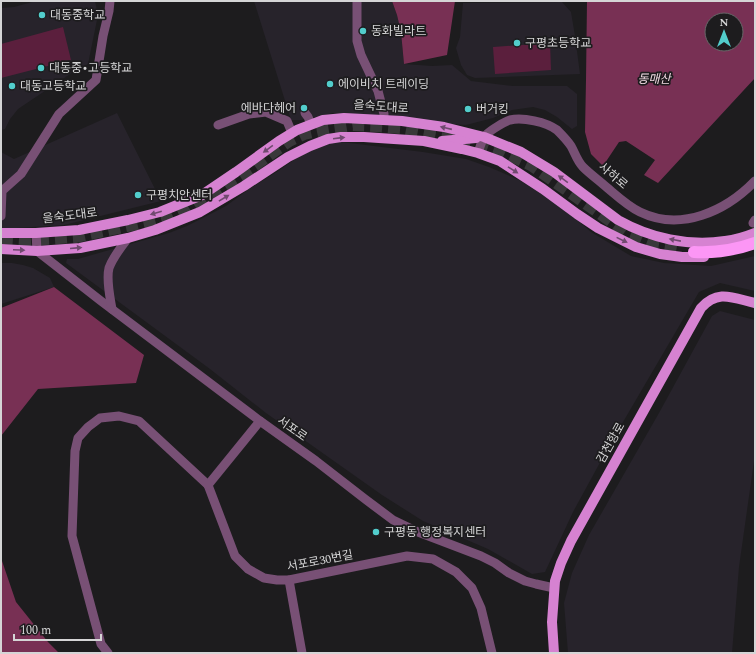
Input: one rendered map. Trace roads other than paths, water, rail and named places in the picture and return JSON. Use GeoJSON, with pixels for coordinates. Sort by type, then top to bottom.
{"type":"FeatureCollection","features":[{"type":"Feature","properties":{"kind":"highway"},"geometry":{"type":"LineString","coordinates":[[755,238],[723,246],[694,250],[704,253],[725,251],[755,243]]}},
{"type":"Feature","properties":{"kind":"main road","name":"을숙도대로"},"geometry":{"type":"LineString","coordinates":[[1,233],[36,233],[79,230],[160,212],[202,195],[297,130],[323,120],[344,118],[402,121],[444,127],[484,137],[521,152],[554,172],[618,220],[652,235],[690,243],[709,243],[726,241],[755,234]]}},
{"type":"Feature","properties":{"kind":"main road"},"geometry":{"type":"LineString","coordinates":[[1,250],[37,251],[80,248],[128,238],[155,230],[200,212],[244,186],[288,157],[310,146],[341,137],[424,141],[484,137]]}},
{"type":"Feature","properties":{"kind":"main road"},"geometry":{"type":"LineString","coordinates":[[424,141],[478,153],[500,161],[544,189],[598,228],[636,247],[660,254],[674,256],[707,257],[732,254],[755,248]]}},
{"type":"Feature","properties":{"kind":"main road","name":"감천항로"},"geometry":{"type":"LineString","coordinates":[[554,653],[552,622],[554,588],[561,563],[571,540],[701,308],[715,297],[725,296],[755,303]]}},
{"type":"Feature","properties":{"kind":"street"},"geometry":{"type":"LineString","coordinates":[[1,216],[2,191],[21,174],[59,114],[96,80],[110,1]]}},
{"type":"Feature","properties":{"kind":"street"},"geometry":{"type":"LineString","coordinates":[[357,1],[357,40],[361,55],[378,91],[384,114],[384,120]]}},
{"type":"Feature","properties":{"kind":"street"},"geometry":{"type":"LineString","coordinates":[[218,125],[249,114],[266,112],[287,121],[292,133]]}},
{"type":"Feature","properties":{"kind":"street"},"geometry":{"type":"LineString","coordinates":[[305,113],[311,124]]}},
{"type":"Feature","properties":{"kind":"street","name":"사하로"},"geometry":{"type":"LineString","coordinates":[[484,137],[487,133],[510,120],[526,120],[546,124],[555,129],[565,138],[572,147],[576,158],[582,166],[624,202],[640,212],[669,220],[700,216],[718,209],[732,202],[755,181]]}},
{"type":"Feature","properties":{"kind":"street"},"geometry":{"type":"LineString","coordinates":[[478,153],[484,137]]}},
{"type":"Feature","properties":{"kind":"street"},"geometry":{"type":"LineString","coordinates":[[755,220],[753,224],[755,223]]}},
{"type":"Feature","properties":{"kind":"street"},"geometry":{"type":"LineString","coordinates":[[36,233],[37,251]]}},
{"type":"Feature","properties":{"kind":"street"},"geometry":{"type":"LineString","coordinates":[[112,309],[108,289],[109,269],[128,238]]}},
{"type":"Feature","properties":{"kind":"street","name":"서포로"},"geometry":{"type":"LineString","coordinates":[[37,251],[260,421],[316,460],[393,520],[418,532],[481,556],[525,581],[554,588]]}},
{"type":"Feature","properties":{"kind":"street"},"geometry":{"type":"LineString","coordinates":[[108,653],[101,644],[72,536],[75,451],[78,438],[88,427],[100,418],[119,416],[139,421],[208,485],[260,421]]}},
{"type":"Feature","properties":{"kind":"street","name":"서포로30번길"},"geometry":{"type":"LineString","coordinates":[[208,485],[235,556],[248,570],[264,578],[289,580],[407,556],[433,559],[456,572],[472,588],[481,608],[492,653]]}},
{"type":"Feature","properties":{"kind":"street"},"geometry":{"type":"LineString","coordinates":[[289,580],[302,653]]}},
{"type":"Feature","properties":{"kind":"tunnel"},"geometry":{"type":"LineString","coordinates":[[1,238],[29,240],[76,237],[167,216],[188,208],[244,173],[289,141],[304,134],[353,125],[401,128],[477,143],[503,152],[531,165],[626,232],[650,241],[681,246]]}},
{"type":"Feature","properties":{"kind":"place","name":"대동중학교"},"geometry":{"type":"Point","coordinates":[42,15]}},
{"type":"Feature","properties":{"kind":"place","name":"동화빌라트"},"geometry":{"type":"Point","coordinates":[363,31]}},
{"type":"Feature","properties":{"kind":"place","name":"구평초등학교"},"geometry":{"type":"Point","coordinates":[517,43]}},
{"type":"Feature","properties":{"kind":"place","name":"대동중•고등학교"},"geometry":{"type":"Point","coordinates":[41,68]}},
{"type":"Feature","properties":{"kind":"place","name":"에이비치 트레이딩"},"geometry":{"type":"Point","coordinates":[330,84]}},
{"type":"Feature","properties":{"kind":"place","name":"대동고등학교"},"geometry":{"type":"Point","coordinates":[12,86]}},
{"type":"Feature","properties":{"kind":"place","name":"에바다헤어"},"geometry":{"type":"Point","coordinates":[304,108]}},
{"type":"Feature","properties":{"kind":"place","name":"버거킹"},"geometry":{"type":"Point","coordinates":[468,109]}},
{"type":"Feature","properties":{"kind":"place","name":"구평치안센터"},"geometry":{"type":"Point","coordinates":[138,195]}},
{"type":"Feature","properties":{"kind":"place","name":"구평동 행정복지센터"},"geometry":{"type":"Point","coordinates":[376,532]}},
{"type":"Feature","properties":{"kind":"park label","name":"동매산"},"geometry":{"type":"Point","coordinates":[654,79]}}]}
